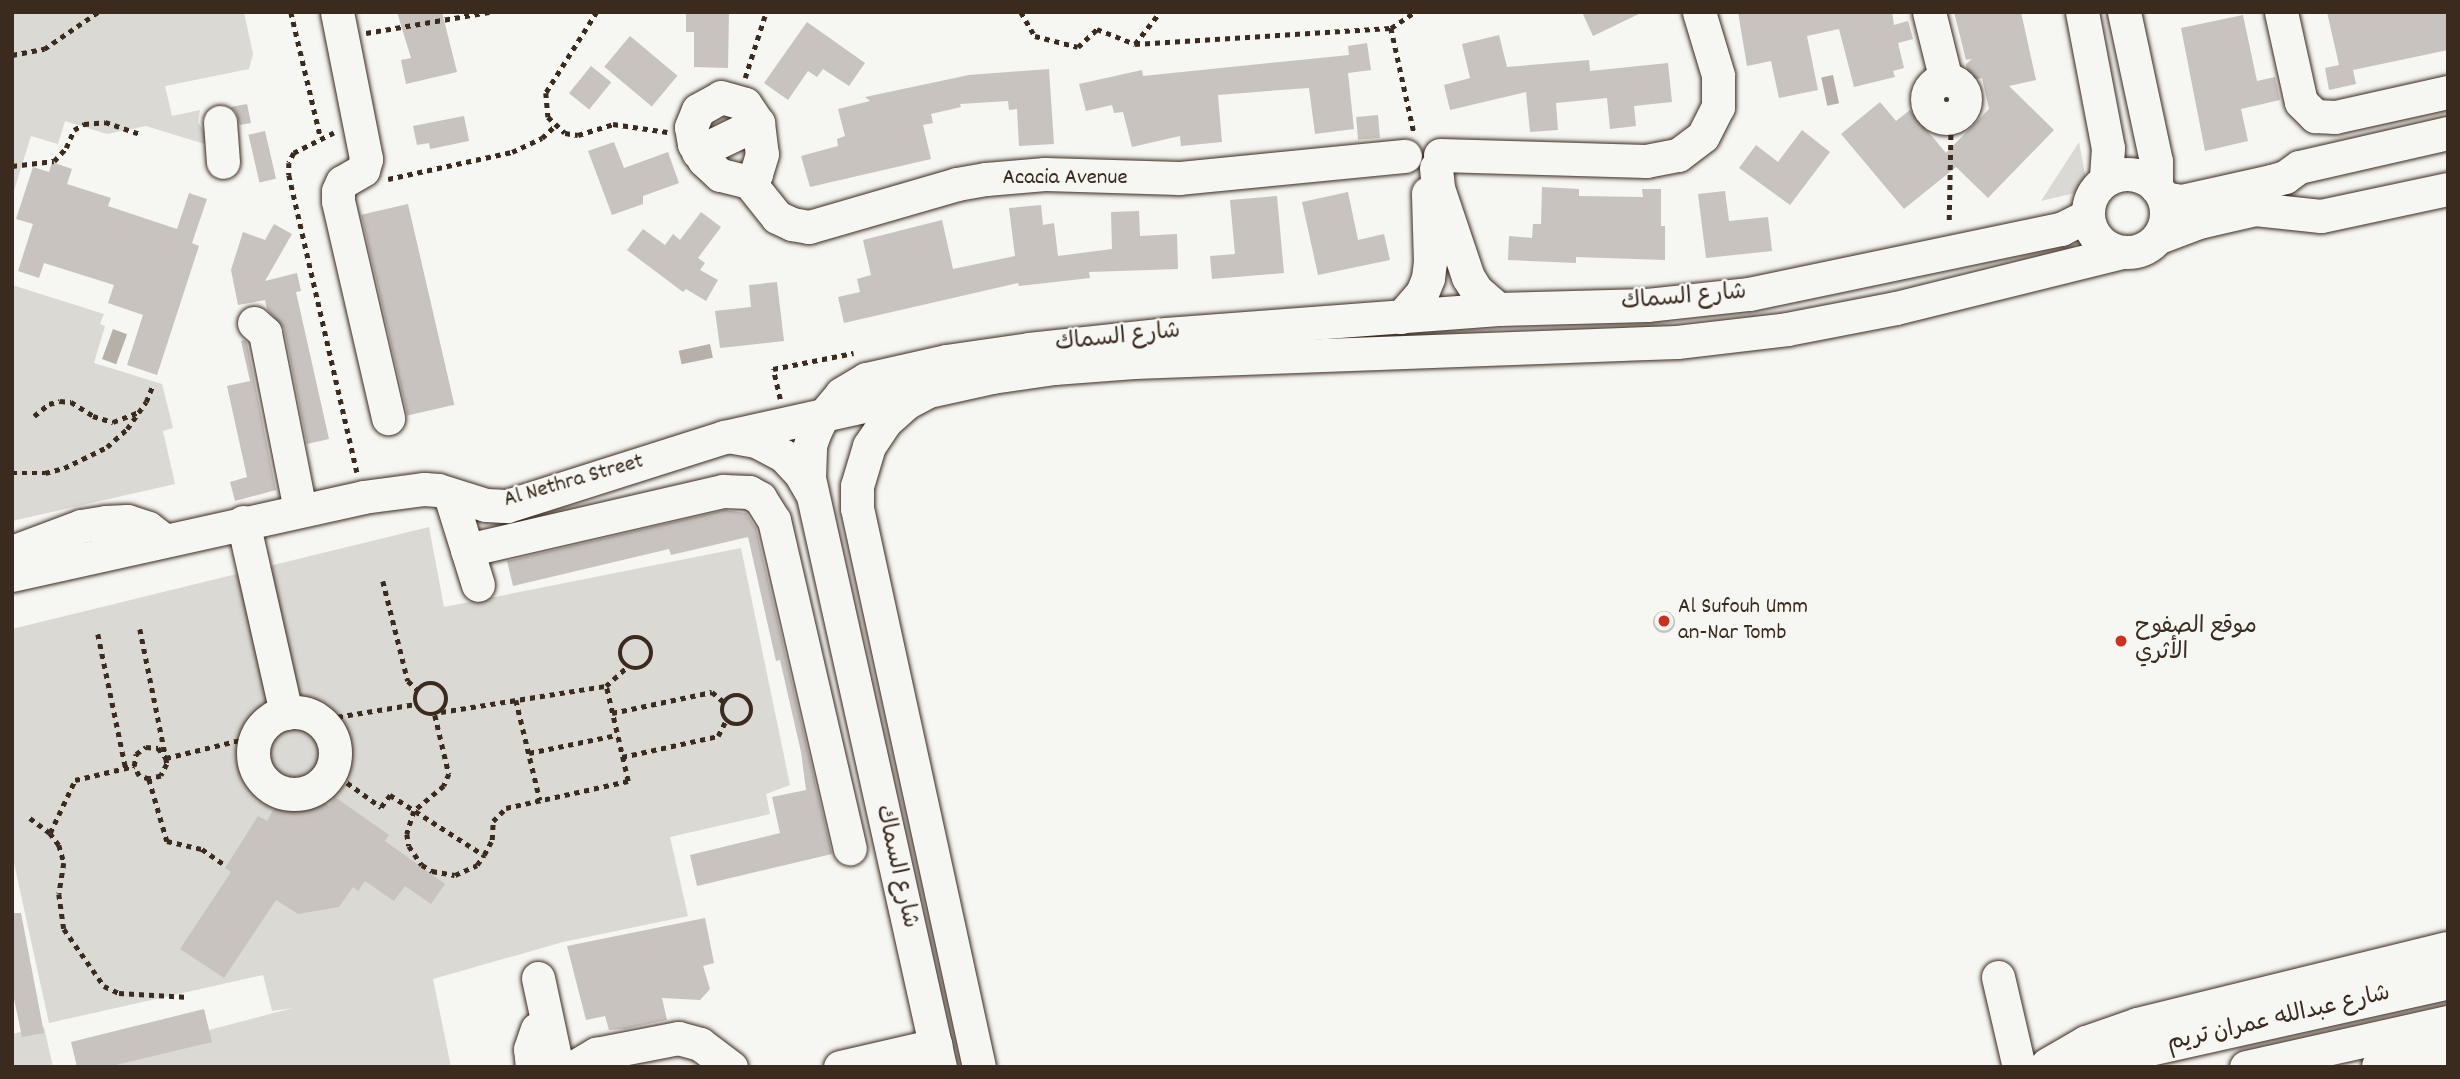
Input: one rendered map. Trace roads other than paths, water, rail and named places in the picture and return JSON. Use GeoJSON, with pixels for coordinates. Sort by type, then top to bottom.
{"type":"FeatureCollection","features":[{"type":"Feature","properties":{"kind":"main road"},"geometry":{"type":"LineString","coordinates":[[2049,1067],[2087,1045],[2138,1027],[2448,951]]}},
{"type":"Feature","properties":{"kind":"main road"},"geometry":{"type":"LineString","coordinates":[[2381,1067],[2448,1052]]}},
{"type":"Feature","properties":{"kind":"street","name":"Acacia Avenue"},"geometry":{"type":"LineString","coordinates":[[749,182],[777,217],[792,224],[809,226],[957,184],[1045,174],[1179,178],[1424,159],[1646,161],[1678,155],[1703,136],[1718,107],[1718,75],[1699,12]]}},
{"type":"Feature","properties":{"kind":"street"},"geometry":{"type":"LineString","coordinates":[[1929,12],[1945,80],[1959,84],[1966,97],[1962,111],[1951,118]]}},
{"type":"Feature","properties":{"kind":"street"},"geometry":{"type":"LineString","coordinates":[[2082,12],[2108,148],[2106,180]]}},
{"type":"Feature","properties":{"kind":"street"},"geometry":{"type":"LineString","coordinates":[[2124,12],[2156,160],[2165,225],[2159,237]]}},
{"type":"Feature","properties":{"kind":"street"},"geometry":{"type":"LineString","coordinates":[[2281,12],[2301,102],[2315,116],[2335,117],[2448,92]]}},
{"type":"Feature","properties":{"kind":"street"},"geometry":{"type":"LineString","coordinates":[[340,24],[366,159],[363,170],[342,182],[338,201],[388,418]]}},
{"type":"Feature","properties":{"kind":"street"},"geometry":{"type":"LineString","coordinates":[[748,111],[762,154],[756,174],[749,182],[720,175],[695,144],[748,111]]}},
{"type":"Feature","properties":{"kind":"street"},"geometry":{"type":"LineString","coordinates":[[220,121],[223,162]]}},
{"type":"Feature","properties":{"kind":"street"},"geometry":{"type":"LineString","coordinates":[[2123,252],[2109,248],[2091,228],[2088,215],[2096,190],[2106,180],[2132,174],[2145,178],[2160,193],[2181,201],[2285,177],[2299,167],[2448,133]]}},
{"type":"Feature","properties":{"kind":"street"},"geometry":{"type":"LineString","coordinates":[[1424,159],[1438,188],[1468,277],[1476,290],[1498,309]]}},
{"type":"Feature","properties":{"kind":"street"},"geometry":{"type":"LineString","coordinates":[[1401,317],[1422,293],[1430,262],[1424,159]]}},
{"type":"Feature","properties":{"kind":"street","name":"شارع السماك"},"geometry":{"type":"LineString","coordinates":[[979,1067],[857,508],[857,486],[869,446],[886,421],[906,403],[929,391],[992,377],[1134,362],[1677,342],[1787,329],[1896,308],[2149,247],[2159,237],[2199,222],[2255,209],[2321,216],[2448,188]]}},
{"type":"Feature","properties":{"kind":"street","name":"شارع السماك"},"geometry":{"type":"LineString","coordinates":[[937,1056],[809,478],[810,445],[822,417],[841,394],[866,379],[946,361],[1166,334],[1498,309],[1647,305],[1749,294],[2061,229],[2088,215]]}},
{"type":"Feature","properties":{"kind":"street"},"geometry":{"type":"LineString","coordinates":[[254,323],[265,334],[300,510]]}},
{"type":"Feature","properties":{"kind":"street","name":"Al Nethra Street"},"geometry":{"type":"LineString","coordinates":[[12,575],[363,497],[424,489],[486,506],[507,506],[724,437],[929,391]]}},
{"type":"Feature","properties":{"kind":"street"},"geometry":{"type":"LineString","coordinates":[[724,437],[740,437],[770,447],[800,473],[812,494]]}},
{"type":"Feature","properties":{"kind":"street"},"geometry":{"type":"LineString","coordinates":[[467,550],[723,491],[749,492],[760,498],[774,520],[850,848]]}},
{"type":"Feature","properties":{"kind":"street"},"geometry":{"type":"LineString","coordinates":[[450,495],[478,585]]}},
{"type":"Feature","properties":{"kind":"street"},"geometry":{"type":"LineString","coordinates":[[12,552],[81,526],[106,522],[127,521],[148,528],[165,541]]}},
{"type":"Feature","properties":{"kind":"street"},"geometry":{"type":"LineString","coordinates":[[243,522],[286,713]]}},
{"type":"Feature","properties":{"kind":"street"},"geometry":{"type":"LineString","coordinates":[[297,712],[318,720],[327,728],[335,749],[331,771],[325,781],[305,793],[294,794],[272,788],[257,770],[254,748],[257,736],[268,721],[286,713],[297,712]]}},
{"type":"Feature","properties":{"kind":"street"},"geometry":{"type":"LineString","coordinates":[[1998,977],[2018,1067]]}},
{"type":"Feature","properties":{"kind":"street"},"geometry":{"type":"LineString","coordinates":[[538,978],[557,1067]]}},
{"type":"Feature","properties":{"kind":"street","name":"شارع عبدالله عمران تريم"},"geometry":{"type":"LineString","coordinates":[[2069,1067],[2448,982]]}},
{"type":"Feature","properties":{"kind":"street","name":"شارع عبدالله عمران تريم"},"geometry":{"type":"LineString","coordinates":[[2246,1067],[2448,1021]]}},
{"type":"Feature","properties":{"kind":"street"},"geometry":{"type":"LineString","coordinates":[[531,1067],[530,1049],[537,1030]]}},
{"type":"Feature","properties":{"kind":"street"},"geometry":{"type":"LineString","coordinates":[[574,1067],[596,1054],[678,1038],[700,1044],[731,1067]]}},
{"type":"Feature","properties":{"kind":"street"},"geometry":{"type":"LineString","coordinates":[[859,1065],[937,1056]]}},
{"type":"Feature","properties":{"kind":"place","name":"Al Sufouh Umm an-Nar Tomb"},"geometry":{"type":"Point","coordinates":[1664,621]}},
{"type":"Feature","properties":{"kind":"place","name":"موقع الصفوح الأثري"},"geometry":{"type":"Point","coordinates":[2121,641]}}]}
